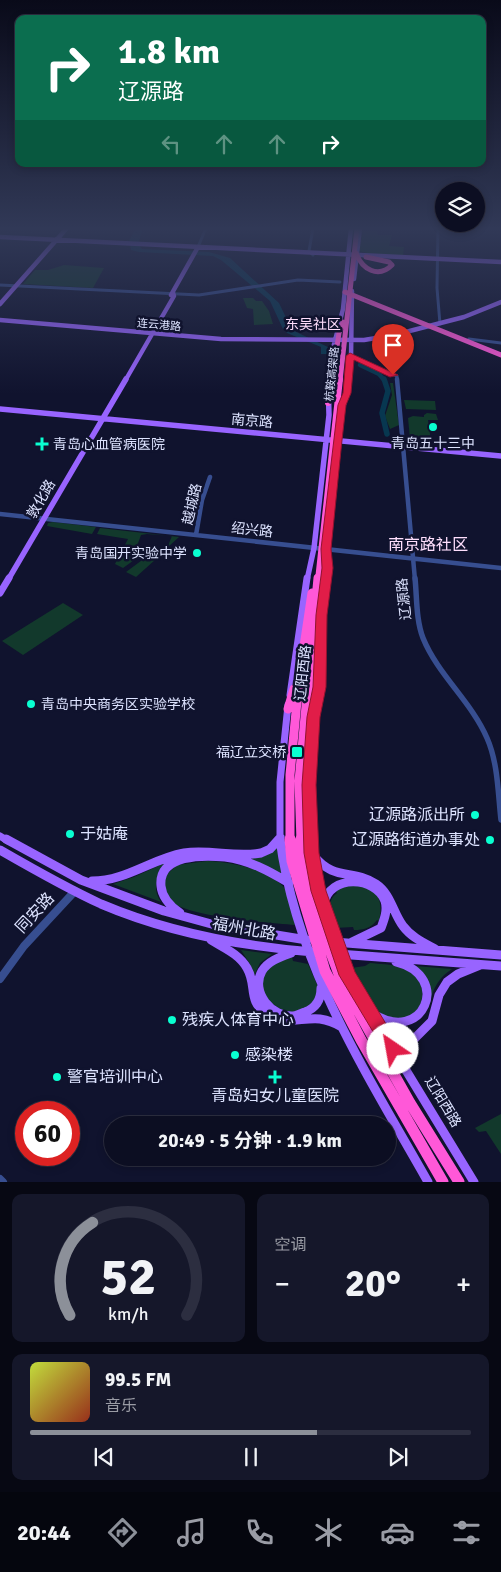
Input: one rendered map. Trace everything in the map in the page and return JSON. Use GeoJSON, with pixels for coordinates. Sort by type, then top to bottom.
{"type":"FeatureCollection","features":[{"type":"Feature","properties":{"kind":"highway","name":"杭鞍高架路"},"geometry":{"type":"LineString","coordinates":[[311,614],[350,283]]}},
{"type":"Feature","properties":{"kind":"highway","name":"杭鞍高架路"},"geometry":{"type":"LineString","coordinates":[[345,322],[353,283]]}},
{"type":"Feature","properties":{"kind":"highway"},"geometry":{"type":"LineString","coordinates":[[345,292],[434,325],[501,353]]}},
{"type":"Feature","properties":{"kind":"highway"},"geometry":{"type":"LineString","coordinates":[[352,294],[418,321],[434,325],[446,325],[501,353]]}},
{"type":"Feature","properties":{"kind":"highway"},"geometry":{"type":"LineString","coordinates":[[342,405],[350,333],[345,322]]}},
{"type":"Feature","properties":{"kind":"highway"},"geometry":{"type":"LineString","coordinates":[[329,400],[338,333],[345,322]]}},
{"type":"Feature","properties":{"kind":"highway"},"geometry":{"type":"LineString","coordinates":[[288,709],[294,694],[298,654],[311,614]]}},
{"type":"Feature","properties":{"kind":"highway"},"geometry":{"type":"LineString","coordinates":[[311,614],[317,638],[313,717]]}},
{"type":"Feature","properties":{"kind":"highway","name":"辽阳西路"},"geometry":{"type":"LineString","coordinates":[[311,614],[290,774],[289,827],[292,861],[325,971],[361,1040],[405,1105]]}},
{"type":"Feature","properties":{"kind":"highway"},"geometry":{"type":"LineString","coordinates":[[405,1105],[443,1182]]}},
{"type":"Feature","properties":{"kind":"highway"},"geometry":{"type":"LineString","coordinates":[[405,1105],[458,1182]]}},
{"type":"Feature","properties":{"kind":"main road","name":"敦化路"},"geometry":{"type":"LineString","coordinates":[[0,592],[44,519],[145,341],[174,296],[173,293],[178,283]]}},
{"type":"Feature","properties":{"kind":"main road","name":"辽阳西路"},"geometry":{"type":"LineString","coordinates":[[346,283],[333,354],[330,360],[327,387],[329,400],[326,438],[314,548],[309,565],[280,773],[283,860],[298,921],[321,986],[342,1028],[428,1182]]}},
{"type":"Feature","properties":{"kind":"main road","name":"辽阳西路"},"geometry":{"type":"LineString","coordinates":[[354,283],[351,309],[352,342],[350,365],[347,393],[342,405],[337,439],[326,549],[327,568],[321,615],[319,687],[313,717],[309,785],[312,853],[319,891],[348,975],[474,1182]]}},
{"type":"Feature","properties":{"kind":"main road"},"geometry":{"type":"LineString","coordinates":[[0,304],[17,285]]}},
{"type":"Feature","properties":{"kind":"main road"},"geometry":{"type":"LineString","coordinates":[[446,325],[501,302]]}},
{"type":"Feature","properties":{"kind":"main road","name":"连云港路"},"geometry":{"type":"LineString","coordinates":[[0,320],[221,339],[352,342]]}},
{"type":"Feature","properties":{"kind":"main road"},"geometry":{"type":"LineString","coordinates":[[418,321],[420,326],[418,329]]}},
{"type":"Feature","properties":{"kind":"main road"},"geometry":{"type":"LineString","coordinates":[[352,342],[380,339],[434,325]]}},
{"type":"Feature","properties":{"kind":"main road"},"geometry":{"type":"LineString","coordinates":[[352,342],[380,341],[434,325]]}},
{"type":"Feature","properties":{"kind":"main road"},"geometry":{"type":"LineString","coordinates":[[134,332],[155,327],[163,333],[171,334]]}},
{"type":"Feature","properties":{"kind":"main road"},"geometry":{"type":"LineString","coordinates":[[134,332],[145,341],[171,334]]}},
{"type":"Feature","properties":{"kind":"main road"},"geometry":{"type":"LineString","coordinates":[[324,341],[336,335]]}},
{"type":"Feature","properties":{"kind":"main road","name":"南京路"},"geometry":{"type":"LineString","coordinates":[[0,408],[501,454]]}},
{"type":"Feature","properties":{"kind":"main road","name":"福州北路"},"geometry":{"type":"LineString","coordinates":[[0,836],[81,880],[195,920],[296,939],[501,955]]}},
{"type":"Feature","properties":{"kind":"main road"},"geometry":{"type":"LineString","coordinates":[[81,880],[113,881],[169,857],[200,851],[262,853],[277,844],[281,837]]}},
{"type":"Feature","properties":{"kind":"main road","name":"福州北路"},"geometry":{"type":"LineString","coordinates":[[0,850],[75,891],[138,917],[208,938],[276,950],[501,966]]}},
{"type":"Feature","properties":{"kind":"main road"},"geometry":{"type":"LineString","coordinates":[[312,853],[326,870],[343,875],[364,877],[384,889],[405,928],[436,950]]}},
{"type":"Feature","properties":{"kind":"main road"},"geometry":{"type":"LineString","coordinates":[[195,920],[176,911],[161,894],[163,873],[176,861],[208,856],[224,856],[257,865],[289,883]]}},
{"type":"Feature","properties":{"kind":"main road"},"geometry":{"type":"LineString","coordinates":[[324,906],[324,898],[333,886],[347,881],[370,886],[385,901],[386,914],[381,928],[349,943]]}},
{"type":"Feature","properties":{"kind":"main road"},"geometry":{"type":"LineString","coordinates":[[208,938],[230,951],[250,972],[250,990],[254,1000],[269,1016],[290,1022],[312,1018],[324,1020],[342,1028]]}},
{"type":"Feature","properties":{"kind":"main road"},"geometry":{"type":"LineString","coordinates":[[306,952],[289,953],[266,964],[259,976],[259,993],[272,1009],[291,1016],[301,1014],[313,1008],[320,1000],[321,986]]}},
{"type":"Feature","properties":{"kind":"main road"},"geometry":{"type":"LineString","coordinates":[[357,955],[401,962],[417,972],[427,986],[428,1003],[421,1014],[407,1022],[393,1023],[379,1019],[367,1009]]}},
{"type":"Feature","properties":{"kind":"main road"},"geometry":{"type":"LineString","coordinates":[[402,1063],[409,1044],[430,1025],[434,1018],[440,991],[448,980],[458,973],[483,964]]}},
{"type":"Feature","properties":{"kind":"street"},"geometry":{"type":"LineString","coordinates":[[0,285],[207,294],[278,283]]}},
{"type":"Feature","properties":{"kind":"street"},"geometry":{"type":"LineString","coordinates":[[434,325],[436,283]]}},
{"type":"Feature","properties":{"kind":"street"},"geometry":{"type":"LineString","coordinates":[[469,338],[501,343]]}},
{"type":"Feature","properties":{"kind":"street","name":"辽源路"},"geometry":{"type":"LineString","coordinates":[[350,357],[397,376],[419,625],[430,656],[464,700],[487,738],[494,766],[501,820]]}},
{"type":"Feature","properties":{"kind":"street","name":"越城路"},"geometry":{"type":"LineString","coordinates":[[196,535],[202,500],[210,477]]}},
{"type":"Feature","properties":{"kind":"street","name":"绍兴路"},"geometry":{"type":"LineString","coordinates":[[0,514],[501,568]]}},
{"type":"Feature","properties":{"kind":"street","name":"同安路"},"geometry":{"type":"LineString","coordinates":[[0,979],[24,946],[75,891]]}},
{"type":"Feature","properties":{"kind":"street"},"geometry":{"type":"LineString","coordinates":[[0,1179],[3,1182]]}},
{"type":"Feature","properties":{"kind":"green space"},"geometry":{"type":"Polygon","coordinates":[[[24,283],[96,283],[93,288],[24,283]]]}},
{"type":"Feature","properties":{"kind":"green space"},"geometry":{"type":"Polygon","coordinates":[[[243,298],[253,298],[256,301],[262,301],[269,311],[273,324],[254,325],[253,309],[247,308],[243,298]]]}},
{"type":"Feature","properties":{"kind":"green space"},"geometry":{"type":"Polygon","coordinates":[[[390,383],[393,383],[399,425],[390,429],[385,416],[392,395],[390,383]]]}},
{"type":"Feature","properties":{"kind":"green space"},"geometry":{"type":"Polygon","coordinates":[[[404,400],[435,401],[436,410],[406,409],[404,400]]]}},
{"type":"Feature","properties":{"kind":"green space"},"geometry":{"type":"Polygon","coordinates":[[[427,413],[436,414],[438,420],[428,420],[431,441],[410,439],[408,418],[413,416],[424,417],[427,413]]]}},
{"type":"Feature","properties":{"kind":"green space"},"geometry":{"type":"Polygon","coordinates":[[[48,523],[96,527],[92,534],[47,526],[48,523]]]}},
{"type":"Feature","properties":{"kind":"green space"},"geometry":{"type":"Polygon","coordinates":[[[100,528],[166,536],[141,535],[137,546],[141,550],[165,551],[136,577],[126,572],[149,555],[144,553],[123,568],[115,564],[128,539],[97,534],[100,528]]]}},
{"type":"Feature","properties":{"kind":"green space"},"geometry":{"type":"Polygon","coordinates":[[[172,536],[179,537],[167,548],[172,536]]]}},
{"type":"Feature","properties":{"kind":"green space"},"geometry":{"type":"Polygon","coordinates":[[[63,603],[83,615],[23,655],[2,641],[63,603]]]}},
{"type":"Feature","properties":{"kind":"green space"},"geometry":{"type":"Polygon","coordinates":[[[277,847],[282,877],[252,862],[252,858],[277,847]]]}},
{"type":"Feature","properties":{"kind":"green space"},"geometry":{"type":"Polygon","coordinates":[[[169,861],[159,875],[156,885],[156,891],[161,902],[113,884],[134,877],[169,861]]]}},
{"type":"Feature","properties":{"kind":"green space"},"geometry":{"type":"Polygon","coordinates":[[[207,861],[239,865],[271,877],[286,890],[290,897],[295,925],[214,916],[183,908],[172,902],[165,894],[165,876],[177,865],[207,861]]]}},
{"type":"Feature","properties":{"kind":"green space"},"geometry":{"type":"Polygon","coordinates":[[[348,885],[364,887],[375,893],[380,904],[379,921],[377,920],[370,927],[361,930],[354,930],[353,927],[335,928],[330,909],[331,900],[337,893],[334,889],[348,885]]]}},
{"type":"Feature","properties":{"kind":"green space"},"geometry":{"type":"Polygon","coordinates":[[[241,950],[272,954],[260,963],[253,978],[250,964],[241,950]]]}},
{"type":"Feature","properties":{"kind":"green space"},"geometry":{"type":"Polygon","coordinates":[[[292,957],[293,961],[308,964],[319,989],[317,1000],[301,1010],[289,1012],[263,997],[261,976],[272,962],[292,957]]]}},
{"type":"Feature","properties":{"kind":"green space"},"geometry":{"type":"Polygon","coordinates":[[[370,963],[397,966],[413,973],[420,982],[422,993],[421,1003],[416,1012],[407,1018],[396,1019],[373,1009],[351,968],[365,966],[370,963]]]}},
{"type":"Feature","properties":{"kind":"green space"},"geometry":{"type":"Polygon","coordinates":[[[415,966],[452,969],[438,982],[431,998],[426,980],[415,966]]]}},
{"type":"Feature","properties":{"kind":"green space"},"geometry":{"type":"Polygon","coordinates":[[[501,1114],[501,1154],[486,1131],[479,1132],[475,1128],[501,1114]]]}},
{"type":"Feature","properties":{"kind":"water"},"geometry":{"type":"Polygon","coordinates":[[[249,283],[257,283],[279,303],[292,330],[330,348],[329,354],[321,354],[321,347],[287,333],[283,329],[270,301],[249,283]]]}},
{"type":"Feature","properties":{"kind":"waterway"},"geometry":{"type":"LineString","coordinates":[[360,365],[379,374],[384,380]]}},
{"type":"Feature","properties":{"kind":"waterway"},"geometry":{"type":"LineString","coordinates":[[384,380],[388,391],[382,413],[387,434]]}},
{"type":"Feature","properties":{"kind":"place","name":"青岛五十三中"},"geometry":{"type":"Point","coordinates":[433,427]}},
{"type":"Feature","properties":{"kind":"place","name":"青岛心血管病医院"},"geometry":{"type":"Point","coordinates":[42,444]}},
{"type":"Feature","properties":{"kind":"place","name":"青岛国开实验中学"},"geometry":{"type":"Point","coordinates":[197,553]}},
{"type":"Feature","properties":{"kind":"place","name":"青岛中央商务区实验学校"},"geometry":{"type":"Point","coordinates":[31,704]}},
{"type":"Feature","properties":{"kind":"place","name":"福辽立交桥"},"geometry":{"type":"Point","coordinates":[297,752]}},
{"type":"Feature","properties":{"kind":"place","name":"辽源路派出所"},"geometry":{"type":"Point","coordinates":[475,815]}},
{"type":"Feature","properties":{"kind":"place","name":"于姑庵"},"geometry":{"type":"Point","coordinates":[70,834]}},
{"type":"Feature","properties":{"kind":"place","name":"辽源路街道办事处"},"geometry":{"type":"Point","coordinates":[490,840]}},
{"type":"Feature","properties":{"kind":"place","name":"残疾人体育中心"},"geometry":{"type":"Point","coordinates":[172,1020]}},
{"type":"Feature","properties":{"kind":"place","name":"感染楼"},"geometry":{"type":"Point","coordinates":[235,1055]}},
{"type":"Feature","properties":{"kind":"place","name":"警官培训中心"},"geometry":{"type":"Point","coordinates":[57,1077]}},
{"type":"Feature","properties":{"kind":"place","name":"青岛妇女儿童医院"},"geometry":{"type":"Point","coordinates":[275,1077]}},
{"type":"Feature","properties":{"kind":"district","name":"东吴社区"},"geometry":{"type":"Point","coordinates":[313,324]}},
{"type":"Feature","properties":{"kind":"district","name":"南京路社区"},"geometry":{"type":"Point","coordinates":[428,545]}},
{"type":"Feature","properties":{"kind":"route"},"geometry":{"type":"LineString","coordinates":[[393,375],[350,356],[347,393],[342,405],[337,440],[326,549],[327,568],[321,615],[322,634],[319,687],[313,717],[309,785],[312,853],[319,891],[348,975],[374,1021],[393,1049]]}}]}
